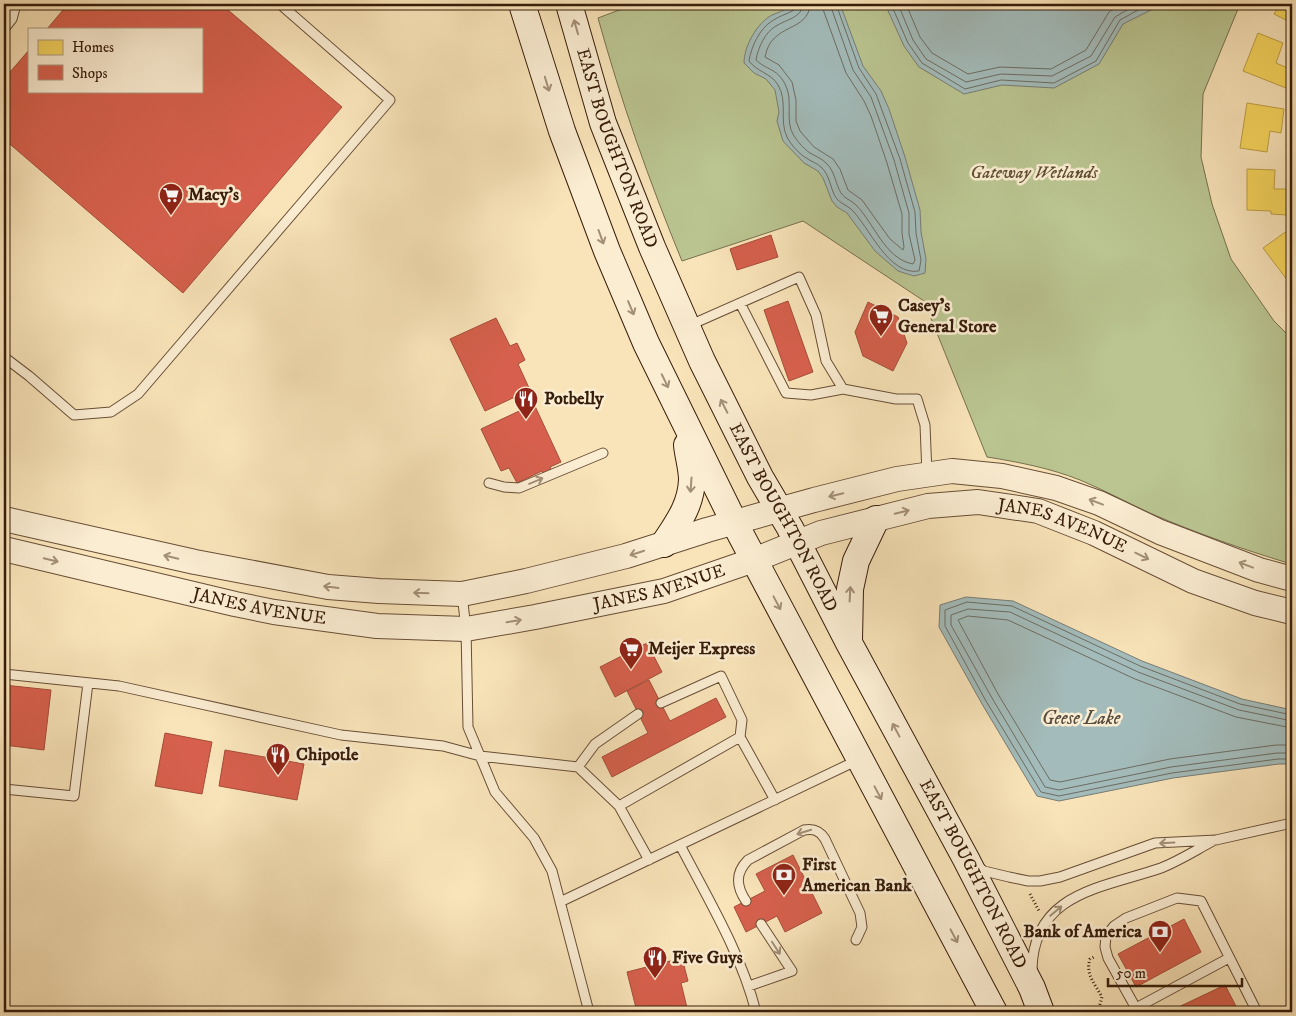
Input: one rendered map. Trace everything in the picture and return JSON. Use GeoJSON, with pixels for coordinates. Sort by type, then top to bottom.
{"type":"FeatureCollection","features":[{"type":"Feature","properties":{"kind":"main road"},"geometry":{"type":"LineString","coordinates":[[522,4],[562,131],[607,252],[646,343],[734,522],[994,1012]]}},
{"type":"Feature","properties":{"kind":"main road","name":"EAST BOUGHTON ROAD"},"geometry":{"type":"LineString","coordinates":[[569,4],[603,122],[652,247],[702,361],[760,478],[780,510],[849,643],[966,859],[1032,988],[1041,1012]]}},
{"type":"Feature","properties":{"kind":"main road"},"geometry":{"type":"LineString","coordinates":[[664,544],[684,513],[690,497],[692,479],[683,419]]}},
{"type":"Feature","properties":{"kind":"main road"},"geometry":{"type":"LineString","coordinates":[[849,643],[850,589],[856,561],[876,519]]}},
{"type":"Feature","properties":{"kind":"street","name":"JANES AVENUE"},"geometry":{"type":"LineString","coordinates":[[4,519],[195,562],[328,587],[462,594],[526,582],[626,556],[734,522],[897,479],[952,471],[1002,476],[1056,488],[1099,503],[1160,532],[1259,570],[1292,579]]}},
{"type":"Feature","properties":{"kind":"street","name":"JANES AVENUE"},"geometry":{"type":"LineString","coordinates":[[4,549],[274,612],[377,626],[466,629],[535,617],[664,590],[754,560],[798,544],[821,533],[928,506],[978,502],[1038,511],[1094,533],[1194,580],[1255,603],[1292,612]]}},
{"type":"Feature","properties":{"kind":"lane"},"geometry":{"type":"LineString","coordinates":[[4,29],[12,19],[16,4]]}},
{"type":"Feature","properties":{"kind":"lane"},"geometry":{"type":"LineString","coordinates":[[4,358],[29,376],[74,414],[111,412],[138,394],[390,100],[280,4]]}},
{"type":"Feature","properties":{"kind":"lane"},"geometry":{"type":"LineString","coordinates":[[687,327],[799,277],[816,315],[826,361],[843,389]]}},
{"type":"Feature","properties":{"kind":"lane"},"geometry":{"type":"LineString","coordinates":[[740,303],[786,393],[810,396],[843,389],[896,399],[917,399],[926,425],[927,475]]}},
{"type":"Feature","properties":{"kind":"lane"},"geometry":{"type":"LineString","coordinates":[[489,483],[519,488],[603,453]]}},
{"type":"Feature","properties":{"kind":"lane"},"geometry":{"type":"LineString","coordinates":[[462,594],[466,629],[468,727],[495,792],[534,838],[552,872],[589,1012]]}},
{"type":"Feature","properties":{"kind":"lane"},"geometry":{"type":"LineString","coordinates":[[4,674],[119,686],[341,735],[443,746],[480,756],[578,767],[619,806],[649,860]]}},
{"type":"Feature","properties":{"kind":"lane"},"geometry":{"type":"LineString","coordinates":[[661,703],[721,676],[742,720],[740,737],[775,800]]}},
{"type":"Feature","properties":{"kind":"lane"},"geometry":{"type":"LineString","coordinates":[[4,789],[74,796],[88,682]]}},
{"type":"Feature","properties":{"kind":"lane"},"geometry":{"type":"LineString","coordinates":[[578,767],[594,744],[638,714]]}},
{"type":"Feature","properties":{"kind":"lane"},"geometry":{"type":"LineString","coordinates":[[619,806],[740,737]]}},
{"type":"Feature","properties":{"kind":"lane"},"geometry":{"type":"LineString","coordinates":[[560,902],[860,759]]}},
{"type":"Feature","properties":{"kind":"lane"},"geometry":{"type":"LineString","coordinates":[[966,859],[984,870],[1028,881],[1040,881],[1060,877],[1155,843],[1216,840],[1292,823]]}},
{"type":"Feature","properties":{"kind":"lane"},"geometry":{"type":"LineString","coordinates":[[746,901],[738,887],[739,872],[743,865],[748,860],[804,830],[814,830],[819,832],[825,839],[860,913],[862,928],[856,940]]}},
{"type":"Feature","properties":{"kind":"lane"},"geometry":{"type":"LineString","coordinates":[[1032,988],[1032,956],[1038,935],[1051,914],[1076,895],[1164,867],[1216,840]]}},
{"type":"Feature","properties":{"kind":"lane"},"geometry":{"type":"LineString","coordinates":[[680,845],[731,944],[749,986],[756,1012]]}},
{"type":"Feature","properties":{"kind":"lane"},"geometry":{"type":"LineString","coordinates":[[1229,958],[1137,1010],[1108,958],[1105,947],[1106,936],[1114,926],[1126,918],[1177,898],[1201,901],[1257,1012]]}},
{"type":"Feature","properties":{"kind":"lane"},"geometry":{"type":"LineString","coordinates":[[749,986],[792,972],[761,924]]}},
{"type":"Feature","properties":{"kind":"path"},"geometry":{"type":"LineString","coordinates":[[1028,890],[1040,911]]}},
{"type":"Feature","properties":{"kind":"path"},"geometry":{"type":"LineString","coordinates":[[1092,1010],[1099,1008],[1102,997],[1088,973],[1088,966],[1090,959],[1106,952]]}},
{"type":"Feature","properties":{"kind":"green space","name":"Gateway Wetlands"},"geometry":{"type":"Polygon","coordinates":[[[635,4],[1240,4],[1203,94],[1201,157],[1212,204],[1231,259],[1274,321],[1292,339],[1292,546],[1288,563],[1185,528],[1069,476],[1034,466],[987,457],[924,301],[803,221],[682,261],[636,141],[598,18],[635,4]]]}},
{"type":"Feature","properties":{"kind":"water"},"geometry":{"type":"Polygon","coordinates":[[[793,4],[840,4],[863,66],[881,91],[889,109],[905,157],[920,210],[921,232],[926,259],[925,273],[914,276],[898,271],[875,251],[847,213],[837,207],[832,201],[823,178],[818,171],[804,163],[783,141],[777,121],[779,112],[775,90],[766,79],[754,73],[744,63],[746,49],[761,23],[793,4]]]}},
{"type":"Feature","properties":{"kind":"water"},"geometry":{"type":"Polygon","coordinates":[[[885,4],[1163,4],[1123,24],[1099,64],[1054,88],[1002,85],[964,94],[919,67],[904,46],[885,4]]]}},
{"type":"Feature","properties":{"kind":"water","name":"Geese Lake"},"geometry":{"type":"Polygon","coordinates":[[[966,597],[1013,601],[1142,661],[1242,699],[1292,710],[1292,764],[1279,764],[1173,778],[1059,801],[1037,796],[939,627],[940,605],[966,597]]]}},
{"type":"Feature","properties":{"kind":"building: Homes"},"geometry":{"type":"Polygon","coordinates":[[[1280,4],[1292,4],[1292,23],[1274,14],[1280,4]]]}},
{"type":"Feature","properties":{"kind":"building: Homes"},"geometry":{"type":"Polygon","coordinates":[[[1258,33],[1283,43],[1276,63],[1292,70],[1291,90],[1243,71],[1258,33]]]}},
{"type":"Feature","properties":{"kind":"building: Homes"},"geometry":{"type":"Polygon","coordinates":[[[1247,103],[1284,109],[1281,133],[1270,131],[1267,152],[1240,148],[1247,103]]]}},
{"type":"Feature","properties":{"kind":"building: Homes"},"geometry":{"type":"Polygon","coordinates":[[[1247,169],[1275,170],[1274,189],[1287,189],[1287,215],[1271,214],[1271,211],[1247,210],[1247,169]]]}},
{"type":"Feature","properties":{"kind":"building: Homes"},"geometry":{"type":"Polygon","coordinates":[[[1291,228],[1292,284],[1291,285],[1263,248],[1291,228]]]}},
{"type":"Feature","properties":{"kind":"building: Shops","name":"Macy's"},"geometry":{"type":"Polygon","coordinates":[[[68,4],[221,4],[342,107],[183,293],[4,139],[4,79],[28,51],[28,92],[202,92],[202,28],[48,28],[68,4]]]}},
{"type":"Feature","properties":{"kind":"building: Shops"},"geometry":{"type":"Polygon","coordinates":[[[771,235],[778,257],[737,270],[730,249],[771,235]]]}},
{"type":"Feature","properties":{"kind":"building: Shops"},"geometry":{"type":"Polygon","coordinates":[[[788,301],[813,372],[789,381],[764,310],[788,301]]]}},
{"type":"Feature","properties":{"kind":"building: Shops","name":"Casey's General Store"},"geometry":{"type":"Polygon","coordinates":[[[868,302],[898,317],[907,343],[893,371],[863,356],[855,332],[868,302]]]}},
{"type":"Feature","properties":{"kind":"building: Shops"},"geometry":{"type":"Polygon","coordinates":[[[496,318],[510,346],[517,343],[525,360],[518,364],[530,390],[485,411],[450,339],[496,318]]]}},
{"type":"Feature","properties":{"kind":"building: Shops"},"geometry":{"type":"Polygon","coordinates":[[[534,404],[561,462],[550,467],[552,472],[544,476],[542,471],[517,483],[509,468],[501,471],[481,429],[534,404]]]}},
{"type":"Feature","properties":{"kind":"building: Shops","name":"Meijer Express"},"geometry":{"type":"Polygon","coordinates":[[[647,643],[662,672],[615,697],[600,667],[647,643]]]}},
{"type":"Feature","properties":{"kind":"building: Shops"},"geometry":{"type":"Polygon","coordinates":[[[649,680],[670,721],[716,698],[726,717],[612,777],[602,757],[648,733],[627,691],[649,680]]]}},
{"type":"Feature","properties":{"kind":"building: Shops"},"geometry":{"type":"Polygon","coordinates":[[[4,685],[51,690],[44,750],[4,745],[4,685]]]}},
{"type":"Feature","properties":{"kind":"building: Shops"},"geometry":{"type":"Polygon","coordinates":[[[165,733],[212,742],[202,794],[155,786],[165,733]]]}},
{"type":"Feature","properties":{"kind":"building: Shops"},"geometry":{"type":"Polygon","coordinates":[[[225,750],[304,764],[297,800],[219,786],[225,750]]]}},
{"type":"Feature","properties":{"kind":"building: Shops","name":"First American Bank"},"geometry":{"type":"Polygon","coordinates":[[[793,855],[822,913],[785,932],[777,916],[746,932],[734,907],[765,891],[756,874],[793,855]]]}},
{"type":"Feature","properties":{"kind":"building: Shops","name":"Bank of America"},"geometry":{"type":"Polygon","coordinates":[[[1184,919],[1201,952],[1136,987],[1118,954],[1184,919]]]}},
{"type":"Feature","properties":{"kind":"building: Shops"},"geometry":{"type":"Polygon","coordinates":[[[682,958],[688,981],[681,983],[688,1012],[637,1012],[627,972],[682,958]]]}},
{"type":"Feature","properties":{"kind":"building: Shops"},"geometry":{"type":"Polygon","coordinates":[[[1225,985],[1239,1012],[1168,1012],[1225,985]]]}},
{"type":"Feature","properties":{"kind":"place","name":"Macy's"},"geometry":{"type":"Point","coordinates":[171,216]}},
{"type":"Feature","properties":{"kind":"place","name":"Casey's General Store"},"geometry":{"type":"Point","coordinates":[881,337]}},
{"type":"Feature","properties":{"kind":"place","name":"Potbelly"},"geometry":{"type":"Point","coordinates":[526,420]}},
{"type":"Feature","properties":{"kind":"place","name":"Meijer Express"},"geometry":{"type":"Point","coordinates":[631,670]}},
{"type":"Feature","properties":{"kind":"place","name":"Chipotle"},"geometry":{"type":"Point","coordinates":[278,776]}},
{"type":"Feature","properties":{"kind":"place","name":"First American Bank"},"geometry":{"type":"Point","coordinates":[784,896]}},
{"type":"Feature","properties":{"kind":"place","name":"Bank of America"},"geometry":{"type":"Point","coordinates":[1160,953]}},
{"type":"Feature","properties":{"kind":"place","name":"Five Guys"},"geometry":{"type":"Point","coordinates":[655,979]}}]}
